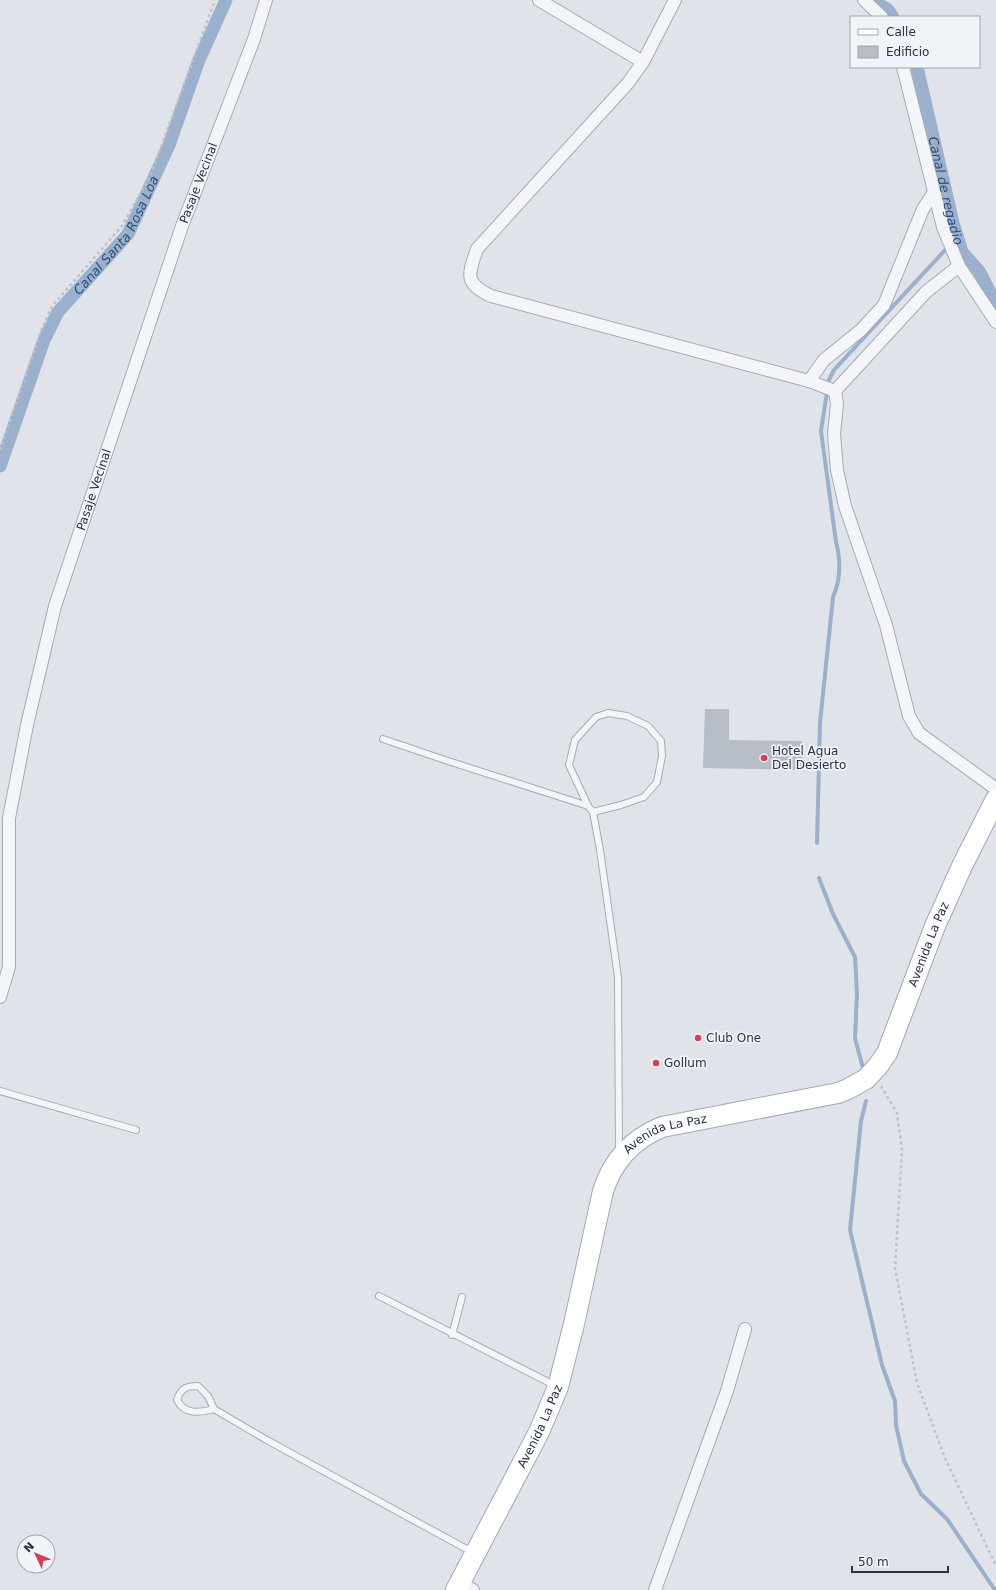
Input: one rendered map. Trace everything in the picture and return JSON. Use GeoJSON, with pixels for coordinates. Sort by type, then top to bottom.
{"type":"FeatureCollection","features":[{"type":"Feature","properties":{"kind":"main road","name":"Avenida La Paz"},"geometry":{"type":"LineString","coordinates":[[463,1588],[476,1553],[539,1432],[558,1387],[574,1324],[603,1191],[609,1175],[619,1159],[638,1140],[662,1127],[838,1093],[857,1085],[874,1072],[887,1053],[900,1022],[935,926],[963,864],[996,799]]}},
{"type":"Feature","properties":{"kind":"street","name":"Pasaje Vecinal"},"geometry":{"type":"LineString","coordinates":[[0,997],[8,966],[9,818],[27,726],[55,606],[182,226],[254,39],[266,0]]}},
{"type":"Feature","properties":{"kind":"street"},"geometry":{"type":"LineString","coordinates":[[539,0],[643,62]]}},
{"type":"Feature","properties":{"kind":"street"},"geometry":{"type":"LineString","coordinates":[[675,0],[643,62],[628,84],[477,249],[470,269],[470,278],[477,289],[491,296],[809,380],[834,391]]}},
{"type":"Feature","properties":{"kind":"street"},"geometry":{"type":"LineString","coordinates":[[864,0],[881,16]]}},
{"type":"Feature","properties":{"kind":"street"},"geometry":{"type":"LineString","coordinates":[[903,68],[943,227],[959,266],[996,322]]}},
{"type":"Feature","properties":{"kind":"street"},"geometry":{"type":"LineString","coordinates":[[809,380],[824,360],[861,330],[884,305],[923,210],[934,192]]}},
{"type":"Feature","properties":{"kind":"street"},"geometry":{"type":"LineString","coordinates":[[834,391],[926,292],[959,266]]}},
{"type":"Feature","properties":{"kind":"street"},"geometry":{"type":"LineString","coordinates":[[834,391],[837,404],[834,442],[837,470],[845,506],[886,625],[909,716],[919,733],[996,789]]}},
{"type":"Feature","properties":{"kind":"street"},"geometry":{"type":"LineString","coordinates":[[655,1590],[727,1391],[745,1330]]}},
{"type":"Feature","properties":{"kind":"lane"},"geometry":{"type":"LineString","coordinates":[[592,812],[621,805],[644,797],[657,782],[662,756],[661,741],[648,726],[627,716],[608,714],[596,717],[575,740],[569,759],[570,770],[592,812],[600,850],[618,977],[619,1159]]}},
{"type":"Feature","properties":{"kind":"lane"},"geometry":{"type":"LineString","coordinates":[[383,738],[588,806]]}},
{"type":"Feature","properties":{"kind":"lane"},"geometry":{"type":"LineString","coordinates":[[0,1091],[136,1130]]}},
{"type":"Feature","properties":{"kind":"lane"},"geometry":{"type":"LineString","coordinates":[[379,1296],[452,1335],[558,1387]]}},
{"type":"Feature","properties":{"kind":"lane"},"geometry":{"type":"LineString","coordinates":[[452,1335],[462,1297]]}},
{"type":"Feature","properties":{"kind":"lane"},"geometry":{"type":"LineString","coordinates":[[214,1409],[201,1412],[189,1411],[181,1406],[177,1400],[180,1391],[186,1386],[198,1386],[208,1396],[214,1409],[265,1439],[476,1553]]}},
{"type":"Feature","properties":{"kind":"path"},"geometry":{"type":"LineString","coordinates":[[0,450],[42,328],[52,306],[122,226],[151,174],[214,0]]}},
{"type":"Feature","properties":{"kind":"path"},"geometry":{"type":"LineString","coordinates":[[874,1072],[897,1113],[902,1150],[895,1268],[916,1383],[945,1458],[996,1566]]}},
{"type":"Feature","properties":{"kind":"building"},"geometry":{"type":"Polygon","coordinates":[[[705,709],[729,709],[729,740],[802,741],[802,770],[703,768],[705,709]]]}},
{"type":"Feature","properties":{"kind":"waterway","name":"Canal Santa Rosa Loa"},"geometry":{"type":"LineString","coordinates":[[0,466],[44,340],[58,312],[128,234],[169,145],[199,60],[226,0]]}},
{"type":"Feature","properties":{"kind":"waterway","name":"Canal de regadio"},"geometry":{"type":"LineString","coordinates":[[873,0],[888,10],[892,16]]}},
{"type":"Feature","properties":{"kind":"waterway","name":"Canal de regadio"},"geometry":{"type":"LineString","coordinates":[[917,68],[953,223],[962,252],[979,271],[996,304]]}},
{"type":"Feature","properties":{"kind":"waterway"},"geometry":{"type":"LineString","coordinates":[[828,382],[834,370],[946,249]]}},
{"type":"Feature","properties":{"kind":"waterway"},"geometry":{"type":"LineString","coordinates":[[817,843],[820,723],[833,597],[839,577],[839,556],[821,431],[827,392]]}},
{"type":"Feature","properties":{"kind":"waterway"},"geometry":{"type":"LineString","coordinates":[[819,878],[833,914],[855,957],[857,994],[855,1038],[863,1068]]}},
{"type":"Feature","properties":{"kind":"waterway"},"geometry":{"type":"LineString","coordinates":[[866,1101],[861,1121],[850,1230],[882,1365],[895,1401],[896,1425],[904,1461],[921,1494],[947,1519],[995,1590]]}},
{"type":"Feature","properties":{"kind":"place","name":"Hotel Agua Del Desierto"},"geometry":{"type":"Point","coordinates":[764,758]}},
{"type":"Feature","properties":{"kind":"place","name":"Club One"},"geometry":{"type":"Point","coordinates":[698,1038]}},
{"type":"Feature","properties":{"kind":"place","name":"Gollum"},"geometry":{"type":"Point","coordinates":[656,1063]}}]}
